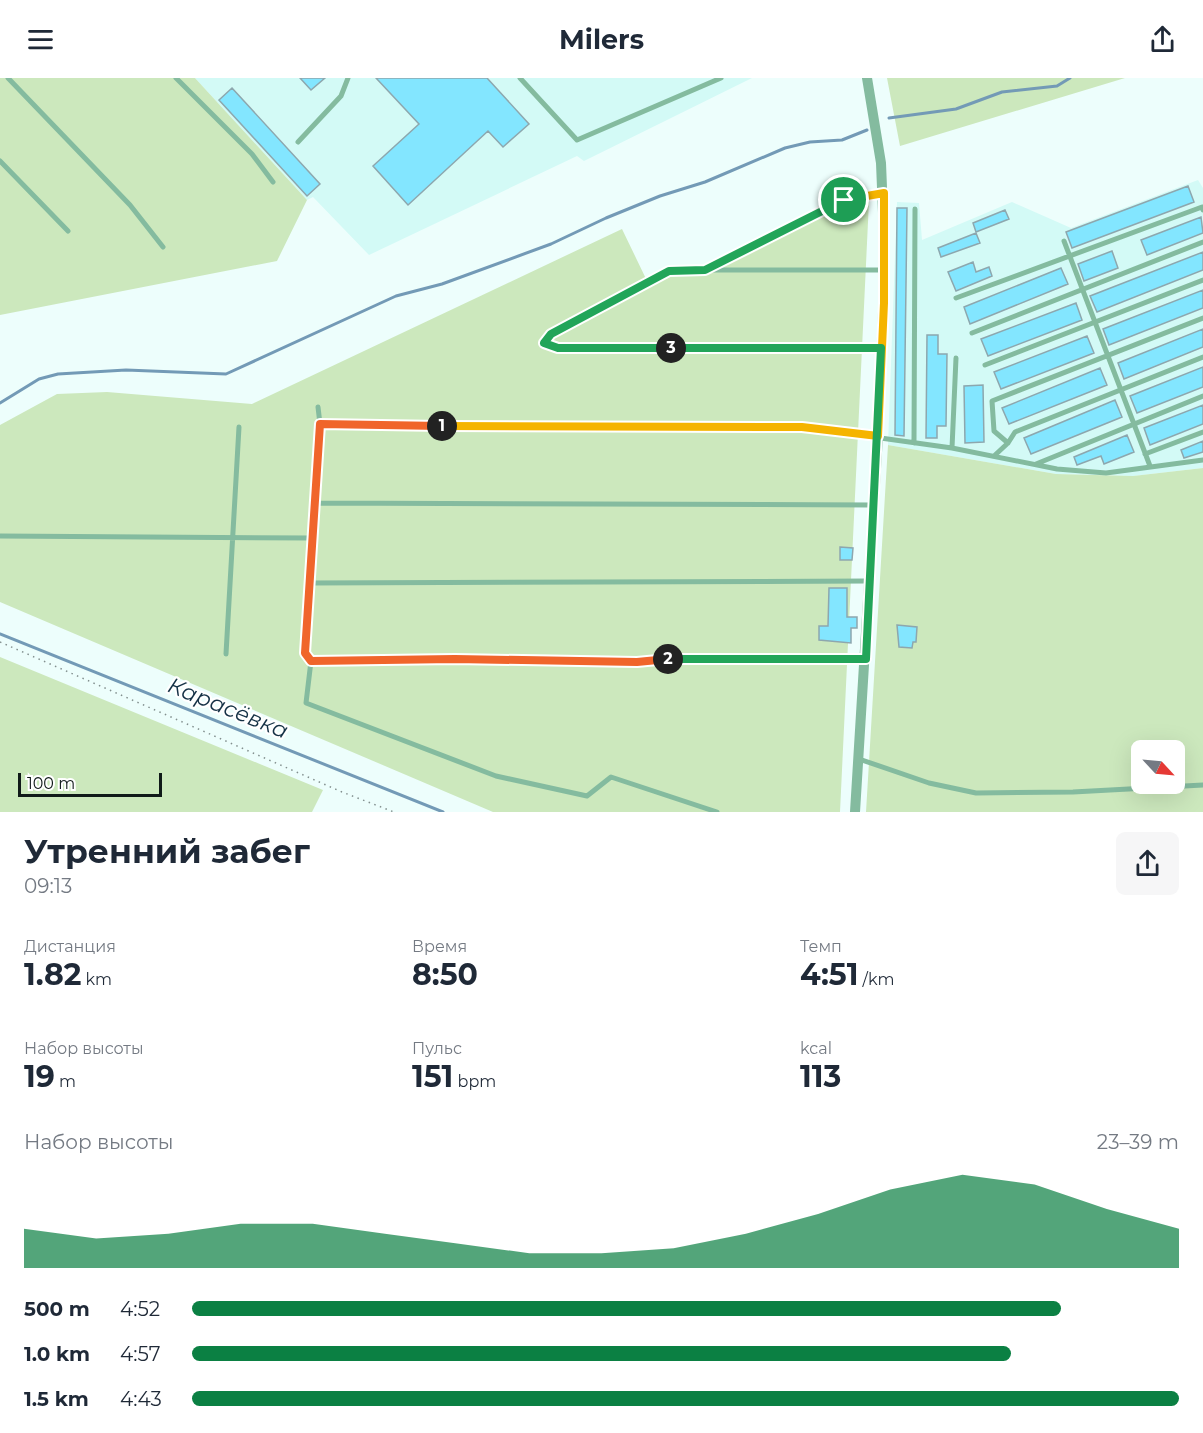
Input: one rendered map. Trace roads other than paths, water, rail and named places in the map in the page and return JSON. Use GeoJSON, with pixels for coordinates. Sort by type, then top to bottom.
{"type":"FeatureCollection","features":[{"type":"Feature","properties":{"kind":"street"},"geometry":{"type":"LineString","coordinates":[[855,812],[866,659],[885,270],[884,193],[867,78]]}},
{"type":"Feature","properties":{"kind":"lane"},"geometry":{"type":"LineString","coordinates":[[8,78],[129,205],[163,248]]}},
{"type":"Feature","properties":{"kind":"lane"},"geometry":{"type":"LineString","coordinates":[[176,78],[252,154],[273,182]]}},
{"type":"Feature","properties":{"kind":"lane"},"geometry":{"type":"LineString","coordinates":[[298,142],[341,96],[348,78]]}},
{"type":"Feature","properties":{"kind":"lane"},"geometry":{"type":"LineString","coordinates":[[520,78],[577,140],[721,78]]}},
{"type":"Feature","properties":{"kind":"lane"},"geometry":{"type":"LineString","coordinates":[[0,161],[68,231]]}},
{"type":"Feature","properties":{"kind":"lane"},"geometry":{"type":"LineString","coordinates":[[705,270],[831,204],[884,193]]}},
{"type":"Feature","properties":{"kind":"lane"},"geometry":{"type":"LineString","coordinates":[[956,298],[1202,207],[1203,210]]}},
{"type":"Feature","properties":{"kind":"lane"},"geometry":{"type":"LineString","coordinates":[[914,443],[915,209]]}},
{"type":"Feature","properties":{"kind":"lane"},"geometry":{"type":"LineString","coordinates":[[1064,241],[1150,466]]}},
{"type":"Feature","properties":{"kind":"lane"},"geometry":{"type":"LineString","coordinates":[[972,333],[1203,242]]}},
{"type":"Feature","properties":{"kind":"lane"},"geometry":{"type":"LineString","coordinates":[[881,348],[558,348],[544,343],[551,334],[669,271],[885,270]]}},
{"type":"Feature","properties":{"kind":"lane"},"geometry":{"type":"LineString","coordinates":[[986,365],[1203,280]]}},
{"type":"Feature","properties":{"kind":"lane"},"geometry":{"type":"LineString","coordinates":[[1008,443],[993,431],[992,401],[1203,318]]}},
{"type":"Feature","properties":{"kind":"lane"},"geometry":{"type":"LineString","coordinates":[[994,456],[1008,443],[1014,432],[1203,357]]}},
{"type":"Feature","properties":{"kind":"lane"},"geometry":{"type":"LineString","coordinates":[[952,448],[956,358]]}},
{"type":"Feature","properties":{"kind":"lane"},"geometry":{"type":"LineString","coordinates":[[1035,465],[1203,396]]}},
{"type":"Feature","properties":{"kind":"lane"},"geometry":{"type":"LineString","coordinates":[[318,407],[320,424],[305,653],[311,661],[306,703],[496,776],[587,796],[611,777],[717,812]]}},
{"type":"Feature","properties":{"kind":"lane"},"geometry":{"type":"LineString","coordinates":[[320,424],[802,427],[952,448],[1035,465],[1106,473],[1203,460]]}},
{"type":"Feature","properties":{"kind":"lane"},"geometry":{"type":"LineString","coordinates":[[226,654],[239,427]]}},
{"type":"Feature","properties":{"kind":"lane"},"geometry":{"type":"LineString","coordinates":[[1145,454],[1203,432]]}},
{"type":"Feature","properties":{"kind":"lane"},"geometry":{"type":"LineString","coordinates":[[314,502],[873,505]]}},
{"type":"Feature","properties":{"kind":"lane"},"geometry":{"type":"LineString","coordinates":[[0,536],[312,538]]}},
{"type":"Feature","properties":{"kind":"lane"},"geometry":{"type":"LineString","coordinates":[[310,583],[869,582]]}},
{"type":"Feature","properties":{"kind":"lane"},"geometry":{"type":"LineString","coordinates":[[311,661],[455,659],[637,662],[656,659],[866,659]]}},
{"type":"Feature","properties":{"kind":"lane"},"geometry":{"type":"LineString","coordinates":[[859,759],[929,783],[976,793],[1073,792],[1203,785]]}},
{"type":"Feature","properties":{"kind":"waterway"},"geometry":{"type":"LineString","coordinates":[[889,118],[956,109],[1002,92],[1057,86],[1070,78]]}},
{"type":"Feature","properties":{"kind":"waterway"},"geometry":{"type":"LineString","coordinates":[[0,403],[39,379],[58,374],[126,370],[226,374],[396,296],[442,284],[551,244],[606,218],[660,196],[705,182],[785,148],[810,142],[842,140],[867,130]]}},
{"type":"Feature","properties":{"kind":"waterway","name":"Карасёвка"},"geometry":{"type":"LineString","coordinates":[[0,634],[443,812]]}}]}
